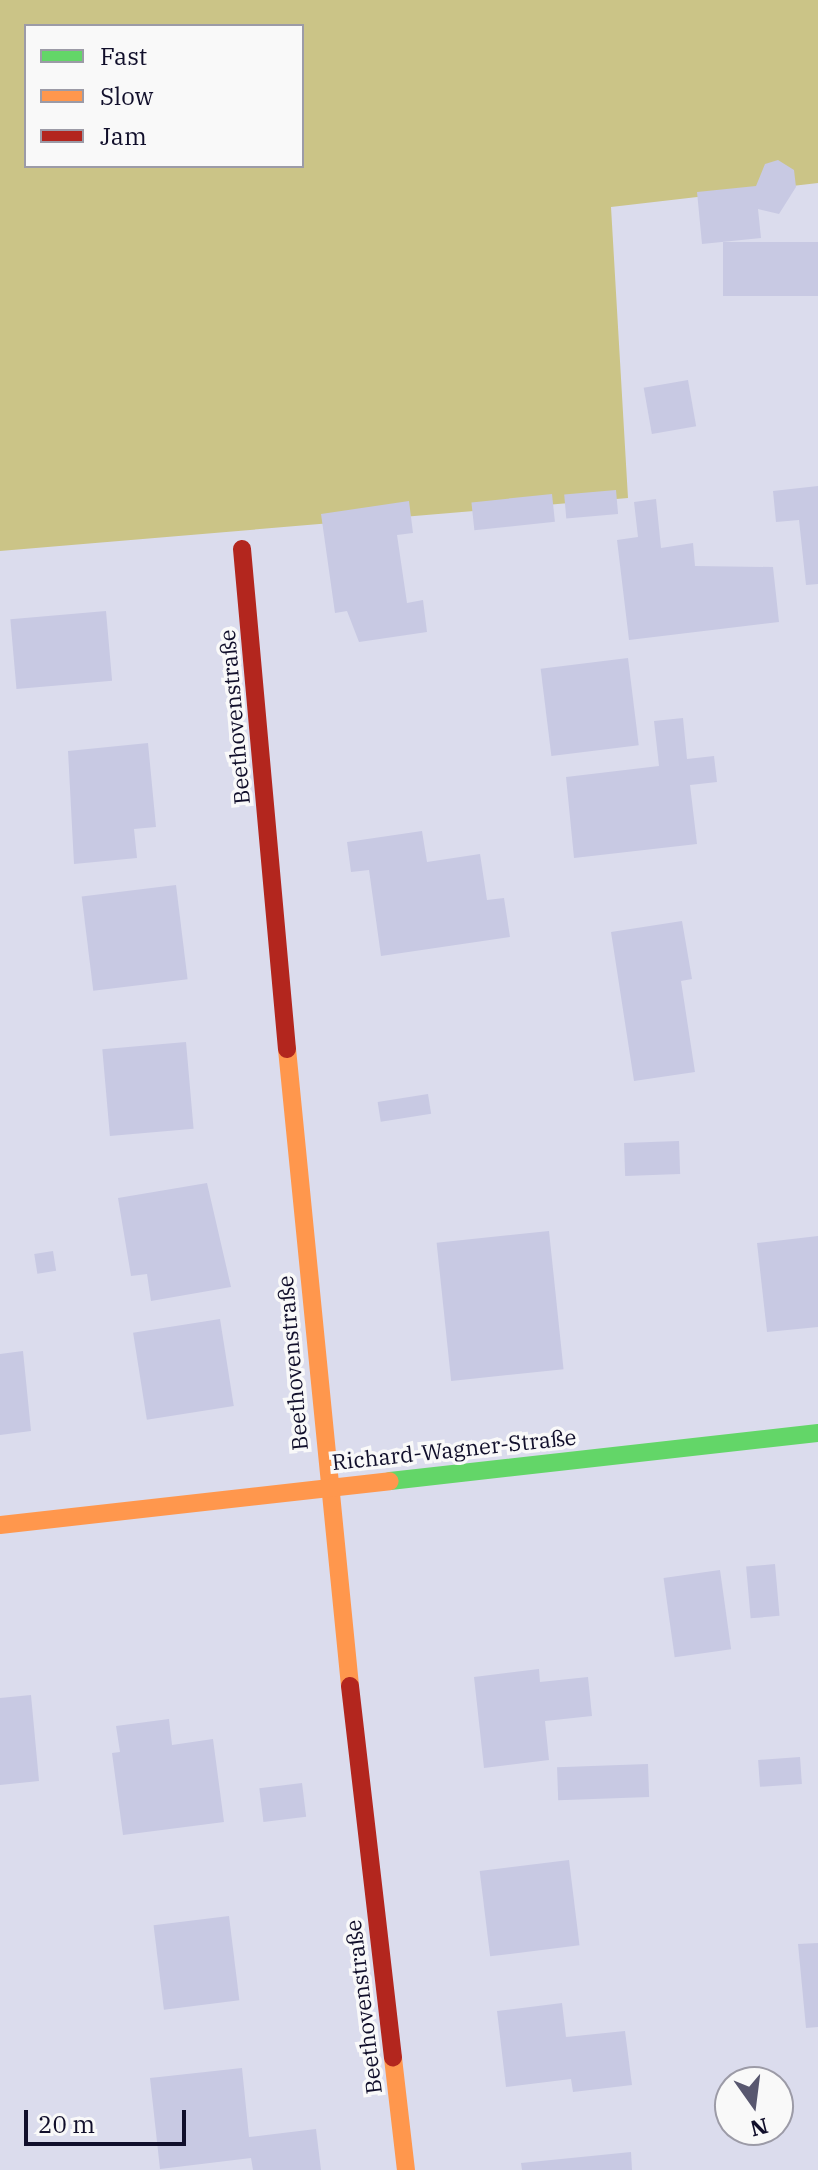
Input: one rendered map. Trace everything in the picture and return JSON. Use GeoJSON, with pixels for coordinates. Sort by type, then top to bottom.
{"type":"FeatureCollection","features":[{"type":"Feature","properties":{"kind":"street","name":"Beethovenstraße"},"geometry":{"type":"LineString","coordinates":[[242,549],[327,1487],[406,2170]]}},
{"type":"Feature","properties":{"kind":"street","name":"Richard-Wagner-Straße"},"geometry":{"type":"LineString","coordinates":[[0,1525],[818,1433]]}},
{"type":"Feature","properties":{"kind":"shaded area"},"geometry":{"type":"Polygon","coordinates":[[[0,0],[818,0],[818,183],[611,207],[628,498],[0,551],[0,0]]]}},
{"type":"Feature","properties":{"kind":"building"},"geometry":{"type":"Polygon","coordinates":[[[778,160],[794,170],[796,187],[779,214],[758,209],[761,238],[702,244],[697,192],[756,186],[765,164],[778,160]]]}},
{"type":"Feature","properties":{"kind":"building"},"geometry":{"type":"Polygon","coordinates":[[[723,242],[818,242],[818,296],[723,296],[723,242]]]}},
{"type":"Feature","properties":{"kind":"building"},"geometry":{"type":"Polygon","coordinates":[[[688,380],[696,426],[652,434],[644,388],[688,380]]]}},
{"type":"Feature","properties":{"kind":"building"},"geometry":{"type":"Polygon","coordinates":[[[818,486],[818,584],[806,585],[799,520],[776,522],[773,491],[818,486]]]}},
{"type":"Feature","properties":{"kind":"building"},"geometry":{"type":"Polygon","coordinates":[[[616,490],[618,514],[566,518],[564,495],[616,490]]]}},
{"type":"Feature","properties":{"kind":"building"},"geometry":{"type":"Polygon","coordinates":[[[552,494],[555,522],[474,530],[471,502],[552,494]]]}},
{"type":"Feature","properties":{"kind":"building"},"geometry":{"type":"Polygon","coordinates":[[[656,499],[661,548],[693,543],[695,566],[773,567],[779,622],[629,640],[617,540],[638,537],[634,502],[656,499]]]}},
{"type":"Feature","properties":{"kind":"building"},"geometry":{"type":"Polygon","coordinates":[[[409,501],[413,533],[397,535],[407,603],[423,600],[427,632],[359,642],[347,611],[335,613],[321,514],[409,501]]]}},
{"type":"Feature","properties":{"kind":"building"},"geometry":{"type":"Polygon","coordinates":[[[106,611],[112,681],[16,689],[10,619],[106,611]]]}},
{"type":"Feature","properties":{"kind":"building"},"geometry":{"type":"Polygon","coordinates":[[[628,658],[639,745],[551,756],[541,669],[628,658]]]}},
{"type":"Feature","properties":{"kind":"building"},"geometry":{"type":"Polygon","coordinates":[[[683,718],[687,759],[714,756],[717,782],[690,785],[697,844],[574,858],[566,777],[659,766],[654,721],[683,718]]]}},
{"type":"Feature","properties":{"kind":"building"},"geometry":{"type":"Polygon","coordinates":[[[148,743],[156,827],[134,829],[137,858],[74,864],[68,751],[148,743]]]}},
{"type":"Feature","properties":{"kind":"building"},"geometry":{"type":"Polygon","coordinates":[[[422,831],[427,862],[480,854],[487,900],[504,898],[510,937],[381,956],[369,870],[351,872],[347,842],[422,831]]]}},
{"type":"Feature","properties":{"kind":"building"},"geometry":{"type":"Polygon","coordinates":[[[176,885],[188,979],[93,991],[82,897],[176,885]]]}},
{"type":"Feature","properties":{"kind":"building"},"geometry":{"type":"Polygon","coordinates":[[[682,921],[692,979],[681,981],[695,1072],[634,1081],[611,932],[682,921]]]}},
{"type":"Feature","properties":{"kind":"building"},"geometry":{"type":"Polygon","coordinates":[[[186,1042],[194,1129],[110,1136],[102,1049],[186,1042]]]}},
{"type":"Feature","properties":{"kind":"building"},"geometry":{"type":"Polygon","coordinates":[[[428,1094],[431,1114],[381,1122],[378,1102],[428,1094]]]}},
{"type":"Feature","properties":{"kind":"building"},"geometry":{"type":"Polygon","coordinates":[[[679,1141],[680,1174],[625,1176],[624,1143],[679,1141]]]}},
{"type":"Feature","properties":{"kind":"building"},"geometry":{"type":"Polygon","coordinates":[[[207,1183],[231,1287],[151,1301],[147,1274],[131,1276],[118,1198],[207,1183]]]}},
{"type":"Feature","properties":{"kind":"building"},"geometry":{"type":"Polygon","coordinates":[[[549,1231],[564,1369],[451,1381],[437,1243],[549,1231]]]}},
{"type":"Feature","properties":{"kind":"building"},"geometry":{"type":"Polygon","coordinates":[[[818,1236],[818,1327],[767,1332],[757,1243],[818,1236]]]}},
{"type":"Feature","properties":{"kind":"building"},"geometry":{"type":"Polygon","coordinates":[[[53,1251],[56,1271],[37,1274],[34,1254],[53,1251]]]}},
{"type":"Feature","properties":{"kind":"building"},"geometry":{"type":"Polygon","coordinates":[[[220,1319],[234,1406],[147,1420],[133,1333],[220,1319]]]}},
{"type":"Feature","properties":{"kind":"building"},"geometry":{"type":"Polygon","coordinates":[[[23,1351],[31,1431],[0,1435],[0,1354],[23,1351]]]}},
{"type":"Feature","properties":{"kind":"building"},"geometry":{"type":"Polygon","coordinates":[[[775,1564],[780,1616],[751,1618],[746,1567],[775,1564]]]}},
{"type":"Feature","properties":{"kind":"building"},"geometry":{"type":"Polygon","coordinates":[[[720,1570],[731,1649],[675,1657],[664,1578],[720,1570]]]}},
{"type":"Feature","properties":{"kind":"building"},"geometry":{"type":"Polygon","coordinates":[[[539,1669],[540,1682],[588,1677],[592,1716],[545,1721],[549,1760],[484,1768],[474,1677],[539,1669]]]}},
{"type":"Feature","properties":{"kind":"building"},"geometry":{"type":"Polygon","coordinates":[[[31,1695],[39,1781],[0,1785],[0,1698],[31,1695]]]}},
{"type":"Feature","properties":{"kind":"building"},"geometry":{"type":"Polygon","coordinates":[[[169,1719],[172,1745],[213,1739],[224,1822],[123,1835],[112,1753],[120,1752],[116,1726],[169,1719]]]}},
{"type":"Feature","properties":{"kind":"building"},"geometry":{"type":"Polygon","coordinates":[[[800,1757],[802,1784],[760,1787],[758,1760],[800,1757]]]}},
{"type":"Feature","properties":{"kind":"building"},"geometry":{"type":"Polygon","coordinates":[[[648,1764],[649,1797],[558,1800],[557,1767],[648,1764]]]}},
{"type":"Feature","properties":{"kind":"building"},"geometry":{"type":"Polygon","coordinates":[[[302,1783],[306,1817],[263,1822],[259,1788],[302,1783]]]}},
{"type":"Feature","properties":{"kind":"building"},"geometry":{"type":"Polygon","coordinates":[[[569,1860],[579,1945],[490,1956],[480,1871],[569,1860]]]}},
{"type":"Feature","properties":{"kind":"building"},"geometry":{"type":"Polygon","coordinates":[[[229,1916],[239,2000],[164,2010],[154,1925],[229,1916]]]}},
{"type":"Feature","properties":{"kind":"building"},"geometry":{"type":"Polygon","coordinates":[[[818,1943],[818,2027],[806,2028],[798,1944],[818,1943]]]}},
{"type":"Feature","properties":{"kind":"building"},"geometry":{"type":"Polygon","coordinates":[[[562,2003],[566,2037],[625,2031],[632,2085],[573,2092],[571,2079],[506,2087],[497,2011],[562,2003]]]}},
{"type":"Feature","properties":{"kind":"building"},"geometry":{"type":"Polygon","coordinates":[[[242,2068],[249,2137],[316,2129],[321,2170],[253,2170],[251,2158],[160,2169],[150,2078],[242,2068]]]}},
{"type":"Feature","properties":{"kind":"building"},"geometry":{"type":"Polygon","coordinates":[[[631,2152],[632,2170],[522,2170],[521,2163],[631,2152]]]}},
{"type":"Feature","properties":{"kind":"traffic: fast"},"geometry":{"type":"LineString","coordinates":[[390,1481],[818,1433]]}},
{"type":"Feature","properties":{"kind":"traffic: slow"},"geometry":{"type":"LineString","coordinates":[[287,1049],[350,1686]]}},
{"type":"Feature","properties":{"kind":"traffic: slow"},"geometry":{"type":"LineString","coordinates":[[0,1525],[390,1481]]}},
{"type":"Feature","properties":{"kind":"traffic: slow"},"geometry":{"type":"LineString","coordinates":[[393,2058],[406,2170]]}},
{"type":"Feature","properties":{"kind":"traffic: jam"},"geometry":{"type":"LineString","coordinates":[[242,549],[287,1049]]}},
{"type":"Feature","properties":{"kind":"traffic: jam"},"geometry":{"type":"LineString","coordinates":[[350,1686],[393,2058]]}}]}
